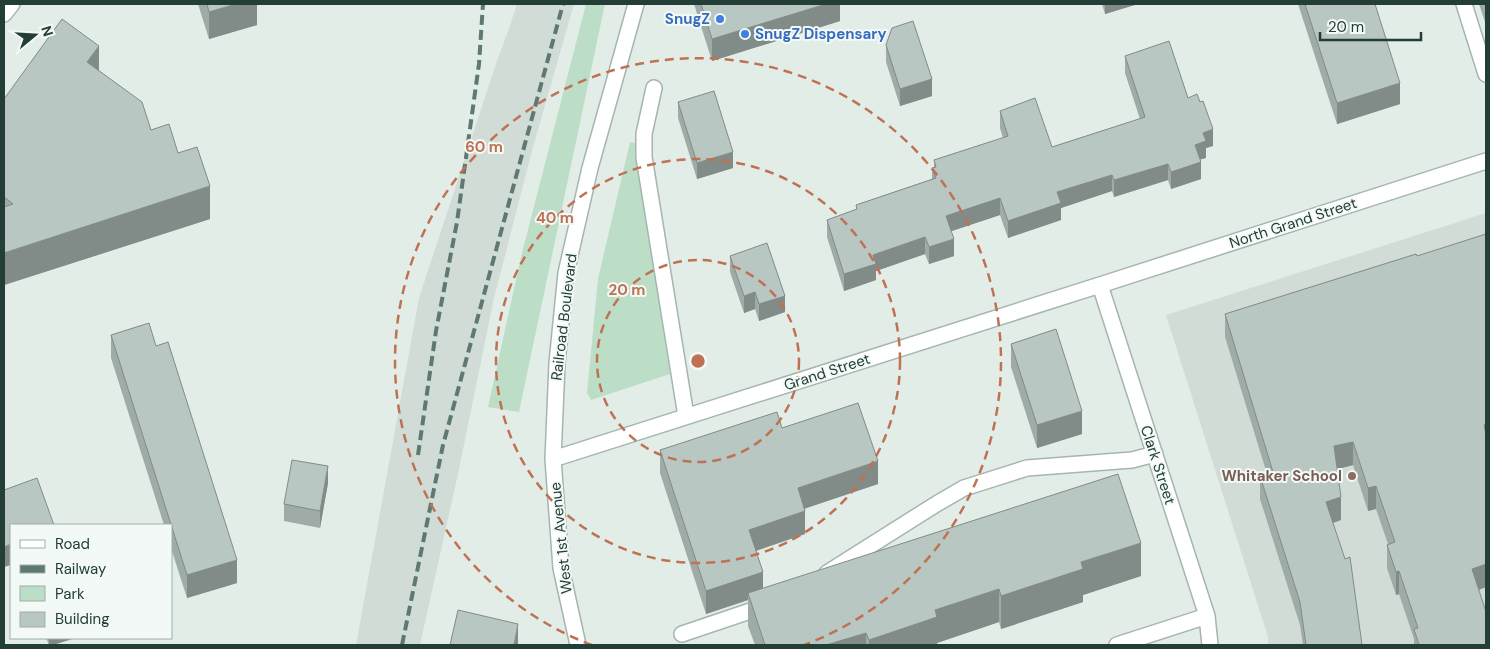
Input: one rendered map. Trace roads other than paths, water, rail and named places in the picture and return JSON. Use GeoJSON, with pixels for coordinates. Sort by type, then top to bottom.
{"type":"FeatureCollection","features":[{"type":"Feature","properties":{"kind":"street"},"geometry":{"type":"LineString","coordinates":[[4,14],[12,4]]}},
{"type":"Feature","properties":{"kind":"street","name":"Railroad Boulevard"},"geometry":{"type":"LineString","coordinates":[[553,459],[557,363],[566,273],[590,168],[636,4]]}},
{"type":"Feature","properties":{"kind":"street"},"geometry":{"type":"LineString","coordinates":[[1464,4],[1486,74]]}},
{"type":"Feature","properties":{"kind":"street"},"geometry":{"type":"LineString","coordinates":[[654,88],[644,134],[644,157],[686,416]]}},
{"type":"Feature","properties":{"kind":"street","name":"North Grand Street"},"geometry":{"type":"LineString","coordinates":[[1100,285],[1486,161]]}},
{"type":"Feature","properties":{"kind":"street","name":"Grand Street"},"geometry":{"type":"LineString","coordinates":[[553,459],[1100,285]]}},
{"type":"Feature","properties":{"kind":"street","name":"Clark Street"},"geometry":{"type":"LineString","coordinates":[[1100,285],[1207,616],[1210,645]]}},
{"type":"Feature","properties":{"kind":"street"},"geometry":{"type":"LineString","coordinates":[[819,578],[964,488],[1036,466],[1132,460],[1155,454]]}},
{"type":"Feature","properties":{"kind":"street","name":"West 1st Avenue"},"geometry":{"type":"LineString","coordinates":[[553,459],[561,568],[578,645]]}},
{"type":"Feature","properties":{"kind":"street"},"geometry":{"type":"LineString","coordinates":[[682,634],[782,600]]}},
{"type":"Feature","properties":{"kind":"street"},"geometry":{"type":"LineString","coordinates":[[1117,645],[1207,616]]}},
{"type":"Feature","properties":{"kind":"railway"},"geometry":{"type":"LineString","coordinates":[[418,455],[436,331],[457,222],[479,64],[483,4]]}},
{"type":"Feature","properties":{"kind":"railway"},"geometry":{"type":"LineString","coordinates":[[402,645],[443,445],[563,4]]}},
{"type":"Feature","properties":{"kind":"place","name":"SnugZ"},"geometry":{"type":"Point","coordinates":[720,19]}},
{"type":"Feature","properties":{"kind":"place","name":"SnugZ Dispensary"},"geometry":{"type":"Point","coordinates":[745,34]}},
{"type":"Feature","properties":{"kind":"place","name":"Whitaker School"},"geometry":{"type":"Point","coordinates":[1352,476]}}]}
